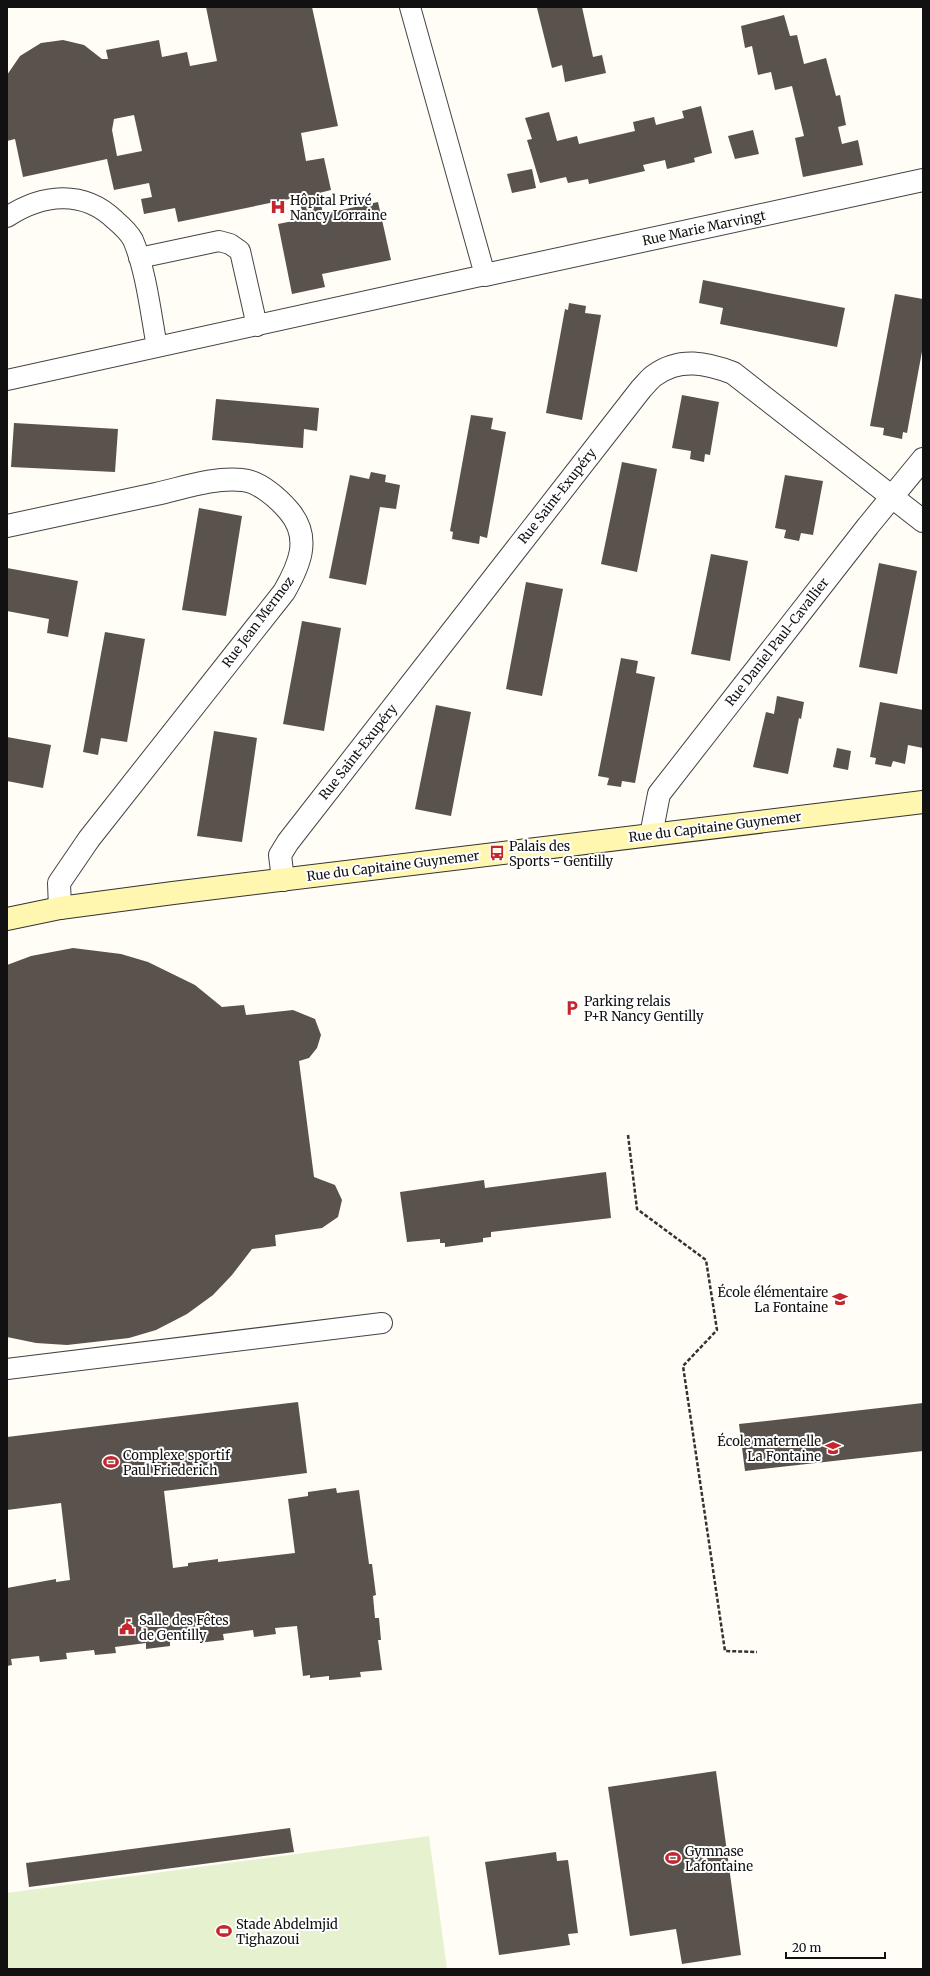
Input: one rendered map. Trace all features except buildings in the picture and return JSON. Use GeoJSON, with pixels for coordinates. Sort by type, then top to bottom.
{"type":"FeatureCollection","features":[{"type":"Feature","properties":{"kind":"street","name":"Rue Marie Marvingt"},"geometry":{"type":"LineString","coordinates":[[485,275],[923,180]]}},
{"type":"Feature","properties":{"kind":"street","name":"Rue Saint-Exupéry"},"geometry":{"type":"LineString","coordinates":[[283,880],[280,855],[288,842],[641,389],[655,375],[672,367],[690,363],[712,364],[733,373],[923,521]]}},
{"type":"Feature","properties":{"kind":"street","name":"Rue Daniel Paul-Cavallier"},"geometry":{"type":"LineString","coordinates":[[651,835],[659,794],[892,496],[923,459]]}},
{"type":"Feature","properties":{"kind":"street","name":"Rue Jean Mermoz"},"geometry":{"type":"LineString","coordinates":[[7,526],[207,482],[244,480],[267,490],[284,505],[296,520],[303,545],[297,570],[284,592],[94,832],[59,883],[60,908]]}},
{"type":"Feature","properties":{"kind":"street","name":"Rue du Capitaine Guynemer"},"geometry":{"type":"LineString","coordinates":[[7,919],[60,908],[923,802]]}},
{"type":"Feature","properties":{"kind":"lane"},"geometry":{"type":"LineString","coordinates":[[8,377],[257,326],[485,275],[410,7]]}},
{"type":"Feature","properties":{"kind":"lane"},"geometry":{"type":"LineString","coordinates":[[7,217],[38,201],[61,198],[86,201],[106,211],[133,239],[140,258],[157,347]]}},
{"type":"Feature","properties":{"kind":"lane"},"geometry":{"type":"LineString","coordinates":[[140,258],[219,241],[230,244],[240,251],[257,326]]}},
{"type":"Feature","properties":{"kind":"lane"},"geometry":{"type":"LineString","coordinates":[[7,1369],[382,1323]]}},
{"type":"Feature","properties":{"kind":"path"},"geometry":{"type":"LineString","coordinates":[[628,1135],[637,1209],[706,1260],[717,1330],[683,1366],[725,1651],[758,1652]]}},
{"type":"Feature","properties":{"kind":"green space","name":"Stade Abdelmjid Tighazoui"},"geometry":{"type":"Polygon","coordinates":[[[429,1836],[447,1969],[7,1969],[7,1893],[429,1836]]]}},
{"type":"Feature","properties":{"kind":"place","name":"Hôpital Privé Nancy Lorraine"},"geometry":{"type":"Point","coordinates":[278,207]}},
{"type":"Feature","properties":{"kind":"place","name":"Palais des Sports - Gentilly"},"geometry":{"type":"Point","coordinates":[497,853]}},
{"type":"Feature","properties":{"kind":"place","name":"Parking relais P+R Nancy Gentilly"},"geometry":{"type":"Point","coordinates":[572,1008]}},
{"type":"Feature","properties":{"kind":"place","name":"École élémentaire La Fontaine"},"geometry":{"type":"Point","coordinates":[840,1299]}},
{"type":"Feature","properties":{"kind":"place","name":"École maternelle La Fontaine"},"geometry":{"type":"Point","coordinates":[833,1448]}},
{"type":"Feature","properties":{"kind":"place","name":"Complexe sportif Paul Friederich"},"geometry":{"type":"Point","coordinates":[111,1462]}},
{"type":"Feature","properties":{"kind":"place","name":"Salle des Fêtes de Gentilly"},"geometry":{"type":"Point","coordinates":[127,1627]}},
{"type":"Feature","properties":{"kind":"place","name":"Gymnase Lafontaine"},"geometry":{"type":"Point","coordinates":[673,1858]}},
{"type":"Feature","properties":{"kind":"place","name":"Stade Abdelmjid Tighazoui"},"geometry":{"type":"Point","coordinates":[224,1931]}}]}
